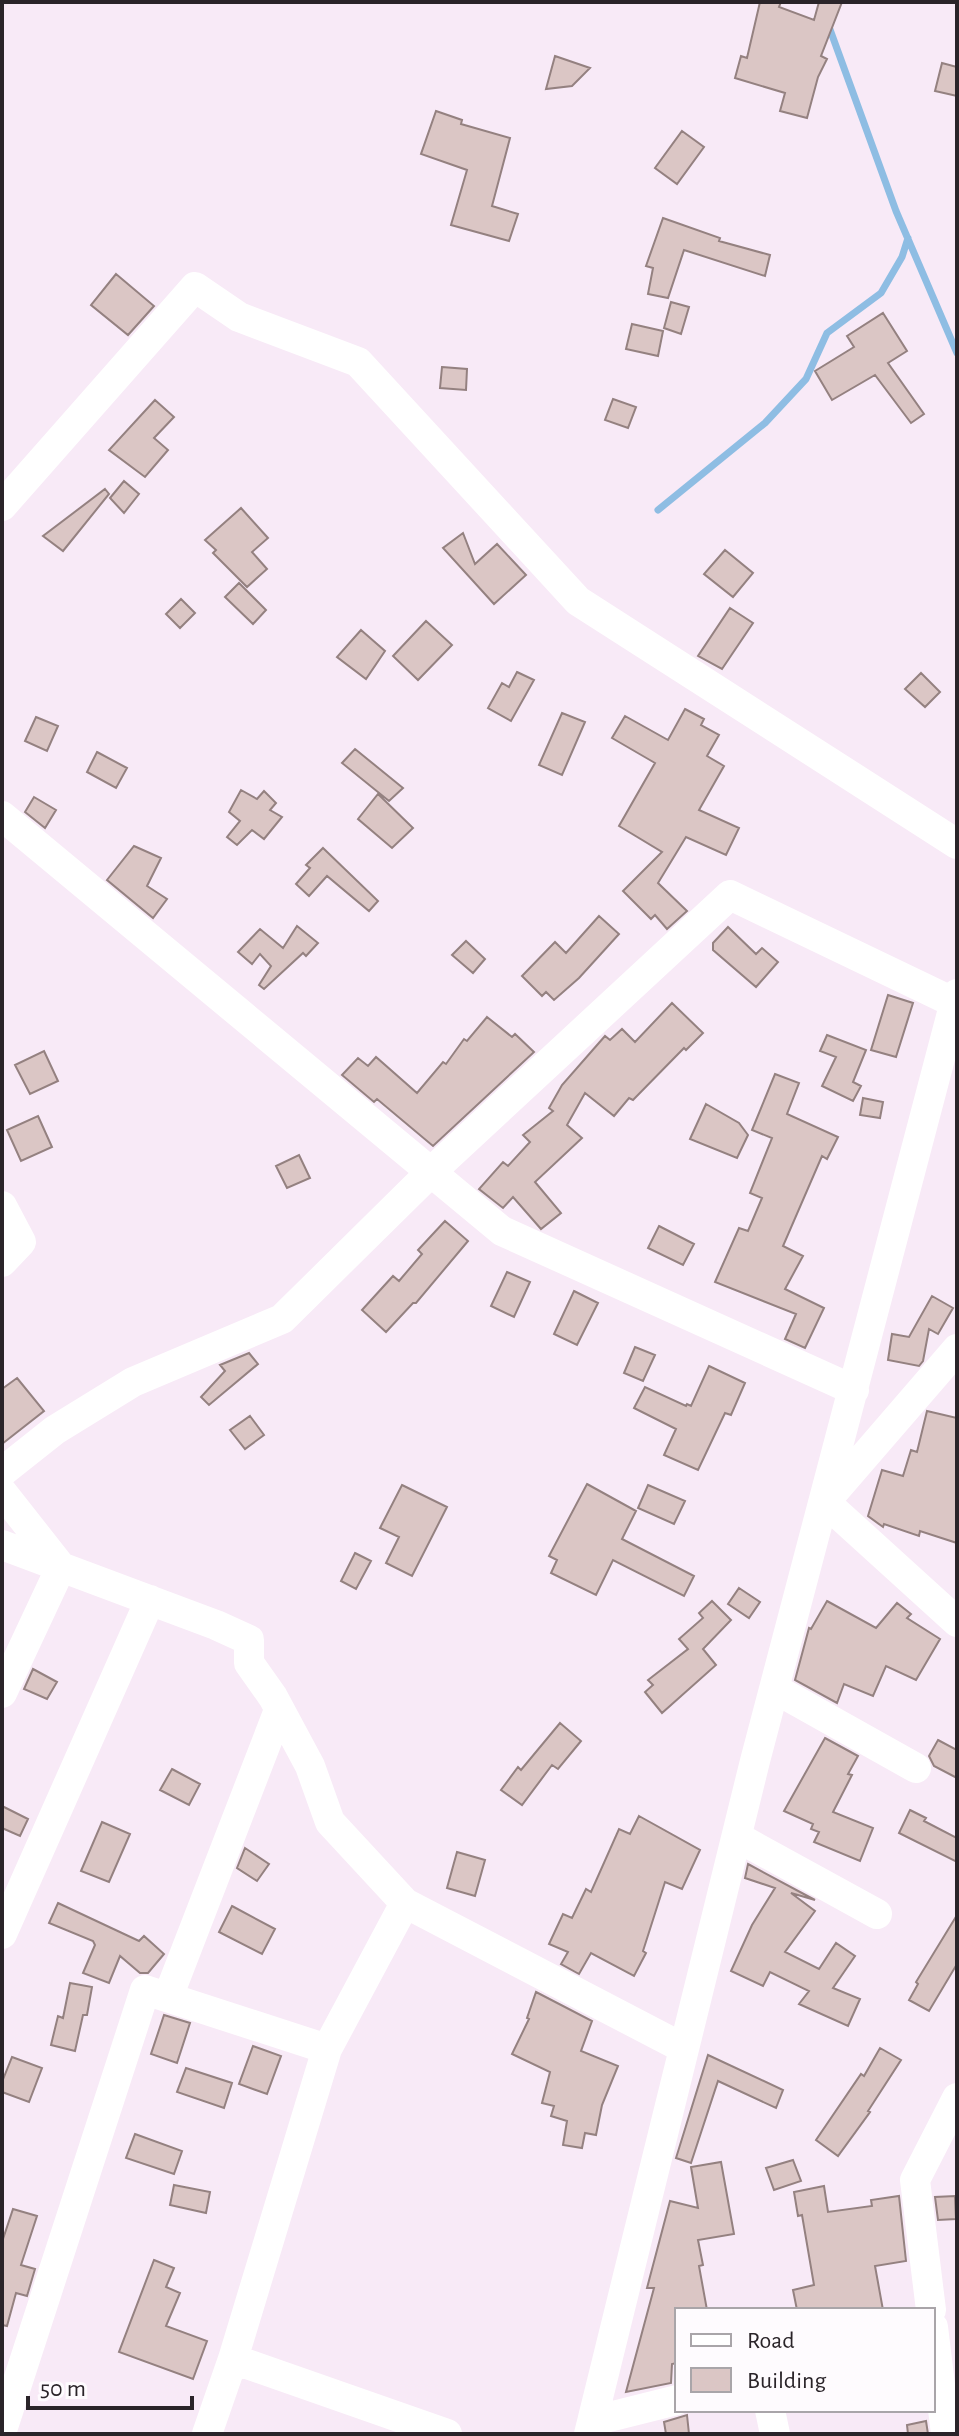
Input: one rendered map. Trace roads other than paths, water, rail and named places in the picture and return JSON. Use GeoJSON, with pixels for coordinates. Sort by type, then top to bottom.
{"type":"FeatureCollection","features":[{"type":"Feature","properties":{"kind":"street"},"geometry":{"type":"LineString","coordinates":[[2,506],[195,287],[239,317],[358,362],[578,601],[957,844]]}},
{"type":"Feature","properties":{"kind":"street"},"geometry":{"type":"LineString","coordinates":[[2,816],[502,1231],[854,1390]]}},
{"type":"Feature","properties":{"kind":"street"},"geometry":{"type":"LineString","coordinates":[[2,1472],[55,1430],[133,1382],[282,1319],[431,1172],[730,895],[956,998],[683,2048],[591,2428]]}},
{"type":"Feature","properties":{"kind":"street"},"geometry":{"type":"LineString","coordinates":[[2,1206],[21,1242],[2,1262]]}},
{"type":"Feature","properties":{"kind":"street"},"geometry":{"type":"LineString","coordinates":[[825,1502],[957,1350]]}},
{"type":"Feature","properties":{"kind":"street"},"geometry":{"type":"LineString","coordinates":[[2,1492],[61,1567]]}},
{"type":"Feature","properties":{"kind":"street"},"geometry":{"type":"LineString","coordinates":[[825,1502],[957,1622]]}},
{"type":"Feature","properties":{"kind":"street"},"geometry":{"type":"LineString","coordinates":[[2,1545],[249,1640],[249,1663],[310,1766],[330,1822],[405,1903],[683,2048]]}},
{"type":"Feature","properties":{"kind":"street"},"geometry":{"type":"LineString","coordinates":[[2,1693],[61,1567]]}},
{"type":"Feature","properties":{"kind":"street"},"geometry":{"type":"LineString","coordinates":[[2,1934],[150,1600]]}},
{"type":"Feature","properties":{"kind":"street"},"geometry":{"type":"LineString","coordinates":[[775,1689],[916,1768]]}},
{"type":"Feature","properties":{"kind":"street"},"geometry":{"type":"LineString","coordinates":[[168,1997],[279,1710]]}},
{"type":"Feature","properties":{"kind":"street"},"geometry":{"type":"LineString","coordinates":[[737,1837],[877,1914]]}},
{"type":"Feature","properties":{"kind":"street"},"geometry":{"type":"LineString","coordinates":[[207,2434],[233,2359],[327,2049],[405,1903]]}},
{"type":"Feature","properties":{"kind":"street"},"geometry":{"type":"LineString","coordinates":[[5,2412],[145,1990],[327,2049]]}},
{"type":"Feature","properties":{"kind":"street"},"geometry":{"type":"LineString","coordinates":[[931,2308],[915,2180],[957,2098]]}},
{"type":"Feature","properties":{"kind":"street"},"geometry":{"type":"LineString","coordinates":[[935,2336],[957,2329]]}},
{"type":"Feature","properties":{"kind":"street"},"geometry":{"type":"LineString","coordinates":[[935,2344],[946,2434]]}},
{"type":"Feature","properties":{"kind":"street"},"geometry":{"type":"LineString","coordinates":[[233,2359],[447,2434]]}},
{"type":"Feature","properties":{"kind":"street"},"geometry":{"type":"LineString","coordinates":[[591,2428],[675,2401]]}},
{"type":"Feature","properties":{"kind":"street"},"geometry":{"type":"LineString","coordinates":[[770,2412],[775,2434]]}},
{"type":"Feature","properties":{"kind":"waterway"},"geometry":{"type":"LineString","coordinates":[[828,24],[896,211],[957,353]]}},
{"type":"Feature","properties":{"kind":"waterway"},"geometry":{"type":"LineString","coordinates":[[658,510],[765,423],[806,379],[827,333],[881,293],[902,257],[908,238]]}}]}
